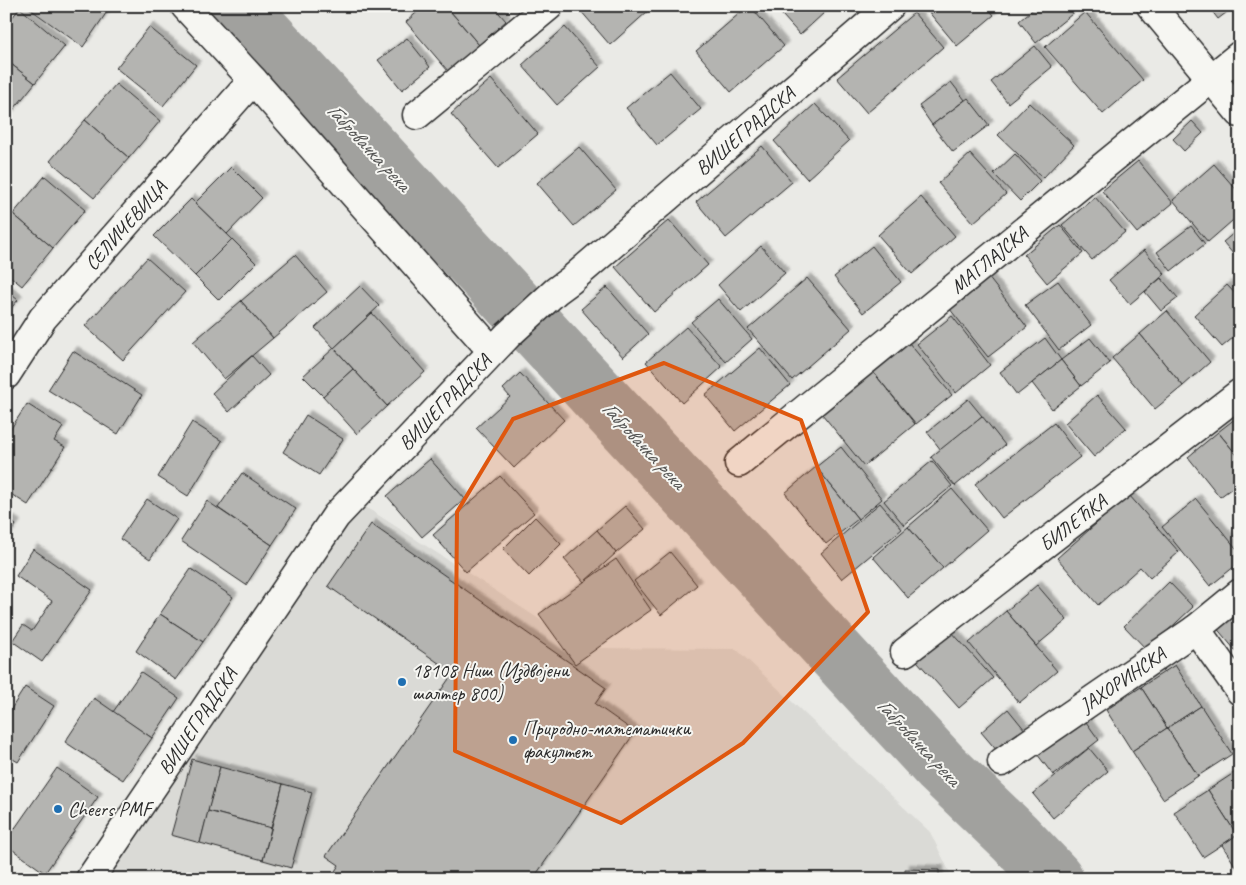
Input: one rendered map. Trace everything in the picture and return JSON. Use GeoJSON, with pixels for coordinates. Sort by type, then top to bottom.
{"type":"FeatureCollection","features":[{"type":"Feature","properties":{"kind":"street"},"geometry":{"type":"LineString","coordinates":[[185,6],[500,343]]}},
{"type":"Feature","properties":{"kind":"street"},"geometry":{"type":"LineString","coordinates":[[417,115],[549,6]]}},
{"type":"Feature","properties":{"kind":"street","name":"ВИШЕГРАДСКА"},"geometry":{"type":"LineString","coordinates":[[90,879],[336,516],[500,343],[556,291],[890,6]]}},
{"type":"Feature","properties":{"kind":"street"},"geometry":{"type":"LineString","coordinates":[[1151,6],[1240,113]]}},
{"type":"Feature","properties":{"kind":"street","name":"МАГЛАЈСКА"},"geometry":{"type":"LineString","coordinates":[[739,463],[1240,56]]}},
{"type":"Feature","properties":{"kind":"street","name":"СЕЛИЧЕВИЦА"},"geometry":{"type":"LineString","coordinates":[[6,375],[43,318],[253,80]]}},
{"type":"Feature","properties":{"kind":"street","name":"БИЛЕЋКА"},"geometry":{"type":"LineString","coordinates":[[906,652],[1240,393]]}},
{"type":"Feature","properties":{"kind":"street","name":"ЈАХОРИНСКА"},"geometry":{"type":"LineString","coordinates":[[1002,762],[1196,628],[1240,593]]}},
{"type":"Feature","properties":{"kind":"street"},"geometry":{"type":"LineString","coordinates":[[1196,628],[1240,691]]}},
{"type":"Feature","properties":{"kind":"highlighted area"},"geometry":{"type":"Polygon","coordinates":[[[664,363],[801,420],[868,612],[743,743],[621,823],[455,751],[457,512],[513,419],[664,363]]]}},
{"type":"Feature","properties":{"kind":"shaded area","name":"Природно-математички факултет"},"geometry":{"type":"Polygon","coordinates":[[[358,502],[584,648],[736,649],[930,832],[953,879],[99,879],[358,502]]]}},
{"type":"Feature","properties":{"kind":"building"},"geometry":{"type":"Polygon","coordinates":[[[26,6],[111,6],[83,47],[26,6]]]}},
{"type":"Feature","properties":{"kind":"building"},"geometry":{"type":"Polygon","coordinates":[[[424,6],[446,6],[479,45],[448,71],[406,22],[424,6]]]}},
{"type":"Feature","properties":{"kind":"building"},"geometry":{"type":"Polygon","coordinates":[[[446,6],[493,6],[506,21],[479,45],[446,6]]]}},
{"type":"Feature","properties":{"kind":"building"},"geometry":{"type":"Polygon","coordinates":[[[584,6],[644,6],[648,11],[610,45],[580,10],[584,6]]]}},
{"type":"Feature","properties":{"kind":"building"},"geometry":{"type":"Polygon","coordinates":[[[748,6],[784,46],[731,92],[696,51],[748,6]]]}},
{"type":"Feature","properties":{"kind":"building"},"geometry":{"type":"Polygon","coordinates":[[[774,6],[819,6],[825,12],[800,35],[774,6]]]}},
{"type":"Feature","properties":{"kind":"building"},"geometry":{"type":"Polygon","coordinates":[[[932,6],[986,6],[994,15],[957,46],[927,10],[932,6]]]}},
{"type":"Feature","properties":{"kind":"building"},"geometry":{"type":"Polygon","coordinates":[[[1037,6],[1082,6],[1036,43],[1019,21],[1037,6]]]}},
{"type":"Feature","properties":{"kind":"building"},"geometry":{"type":"Polygon","coordinates":[[[1208,6],[1235,6],[1218,19],[1208,6]]]}},
{"type":"Feature","properties":{"kind":"building"},"geometry":{"type":"Polygon","coordinates":[[[20,8],[65,46],[35,83],[6,60],[6,25],[20,8]]]}},
{"type":"Feature","properties":{"kind":"building"},"geometry":{"type":"Polygon","coordinates":[[[1085,12],[1143,80],[1103,114],[1045,47],[1085,12]]]}},
{"type":"Feature","properties":{"kind":"building"},"geometry":{"type":"Polygon","coordinates":[[[914,13],[943,47],[867,113],[837,78],[914,13]]]}},
{"type":"Feature","properties":{"kind":"building"},"geometry":{"type":"Polygon","coordinates":[[[149,27],[196,65],[163,106],[116,68],[149,27]]]}},
{"type":"Feature","properties":{"kind":"building"},"geometry":{"type":"Polygon","coordinates":[[[565,27],[600,67],[557,105],[522,65],[565,27]]]}},
{"type":"Feature","properties":{"kind":"building"},"geometry":{"type":"Polygon","coordinates":[[[407,38],[430,67],[402,90],[378,60],[407,38]]]}},
{"type":"Feature","properties":{"kind":"building"},"geometry":{"type":"Polygon","coordinates":[[[1035,46],[1052,67],[1008,103],[991,82],[1035,46]]]}},
{"type":"Feature","properties":{"kind":"building"},"geometry":{"type":"Polygon","coordinates":[[[6,60],[35,83],[6,119],[6,60]]]}},
{"type":"Feature","properties":{"kind":"building"},"geometry":{"type":"Polygon","coordinates":[[[670,72],[701,109],[657,145],[626,108],[670,72]]]}},
{"type":"Feature","properties":{"kind":"building"},"geometry":{"type":"Polygon","coordinates":[[[491,79],[538,134],[498,168],[451,114],[491,79]]]}},
{"type":"Feature","properties":{"kind":"building"},"geometry":{"type":"Polygon","coordinates":[[[951,82],[965,100],[932,125],[919,106],[951,82]]]}},
{"type":"Feature","properties":{"kind":"building"},"geometry":{"type":"Polygon","coordinates":[[[116,84],[160,121],[129,158],[85,120],[116,84]]]}},
{"type":"Feature","properties":{"kind":"building"},"geometry":{"type":"Polygon","coordinates":[[[968,98],[989,125],[953,152],[932,125],[968,98]]]}},
{"type":"Feature","properties":{"kind":"building"},"geometry":{"type":"Polygon","coordinates":[[[1029,103],[1074,145],[1043,178],[998,135],[1029,103]]]}},
{"type":"Feature","properties":{"kind":"building"},"geometry":{"type":"Polygon","coordinates":[[[815,104],[849,141],[807,179],[774,141],[815,104]]]}},
{"type":"Feature","properties":{"kind":"building"},"geometry":{"type":"Polygon","coordinates":[[[85,120],[129,158],[94,198],[50,161],[85,120]]]}},
{"type":"Feature","properties":{"kind":"building"},"geometry":{"type":"Polygon","coordinates":[[[1192,121],[1203,133],[1184,151],[1173,139],[1192,121]]]}},
{"type":"Feature","properties":{"kind":"building"},"geometry":{"type":"Polygon","coordinates":[[[762,146],[792,182],[726,238],[696,202],[762,146]]]}},
{"type":"Feature","properties":{"kind":"building"},"geometry":{"type":"Polygon","coordinates":[[[579,147],[616,190],[574,226],[537,183],[579,147]]]}},
{"type":"Feature","properties":{"kind":"building"},"geometry":{"type":"Polygon","coordinates":[[[970,154],[1006,194],[973,223],[938,183],[970,154]]]}},
{"type":"Feature","properties":{"kind":"building"},"geometry":{"type":"Polygon","coordinates":[[[1015,154],[1040,181],[1020,201],[994,174],[1015,154]]]}},
{"type":"Feature","properties":{"kind":"building"},"geometry":{"type":"Polygon","coordinates":[[[1138,161],[1173,203],[1137,233],[1102,191],[1138,161]]]}},
{"type":"Feature","properties":{"kind":"building"},"geometry":{"type":"Polygon","coordinates":[[[1214,164],[1240,194],[1240,214],[1208,242],[1173,200],[1214,164]]]}},
{"type":"Feature","properties":{"kind":"building"},"geometry":{"type":"Polygon","coordinates":[[[231,167],[262,198],[227,234],[195,203],[231,167]]]}},
{"type":"Feature","properties":{"kind":"building"},"geometry":{"type":"Polygon","coordinates":[[[45,176],[85,210],[53,248],[13,214],[45,176]]]}},
{"type":"Feature","properties":{"kind":"building"},"geometry":{"type":"Polygon","coordinates":[[[921,197],[955,236],[912,274],[878,235],[921,197]]]}},
{"type":"Feature","properties":{"kind":"building"},"geometry":{"type":"Polygon","coordinates":[[[1095,197],[1125,232],[1092,260],[1062,225],[1095,197]]]}},
{"type":"Feature","properties":{"kind":"building"},"geometry":{"type":"Polygon","coordinates":[[[191,199],[232,239],[195,276],[154,236],[191,199]]]}},
{"type":"Feature","properties":{"kind":"building"},"geometry":{"type":"Polygon","coordinates":[[[13,214],[53,248],[22,286],[6,273],[6,222],[13,214]]]}},
{"type":"Feature","properties":{"kind":"building"},"geometry":{"type":"Polygon","coordinates":[[[669,220],[708,265],[654,312],[615,267],[669,220]]]}},
{"type":"Feature","properties":{"kind":"building"},"geometry":{"type":"Polygon","coordinates":[[[1060,225],[1083,253],[1047,283],[1024,255],[1060,225]]]}},
{"type":"Feature","properties":{"kind":"building"},"geometry":{"type":"Polygon","coordinates":[[[1191,226],[1205,244],[1171,271],[1157,252],[1191,226]]]}},
{"type":"Feature","properties":{"kind":"building"},"geometry":{"type":"Polygon","coordinates":[[[1240,228],[1240,262],[1223,242],[1240,228]]]}},
{"type":"Feature","properties":{"kind":"building"},"geometry":{"type":"Polygon","coordinates":[[[232,239],[256,263],[219,300],[195,276],[232,239]]]}},
{"type":"Feature","properties":{"kind":"building"},"geometry":{"type":"Polygon","coordinates":[[[761,246],[785,273],[741,312],[718,285],[761,246]]]}},
{"type":"Feature","properties":{"kind":"building"},"geometry":{"type":"Polygon","coordinates":[[[872,246],[901,282],[863,313],[834,277],[872,246]]]}},
{"type":"Feature","properties":{"kind":"building"},"geometry":{"type":"Polygon","coordinates":[[[1144,250],[1165,274],[1130,304],[1109,280],[1144,250]]]}},
{"type":"Feature","properties":{"kind":"building"},"geometry":{"type":"Polygon","coordinates":[[[295,255],[327,292],[273,338],[241,301],[295,255]]]}},
{"type":"Feature","properties":{"kind":"building"},"geometry":{"type":"Polygon","coordinates":[[[147,258],[185,292],[123,360],[85,326],[147,258]]]}},
{"type":"Feature","properties":{"kind":"building"},"geometry":{"type":"Polygon","coordinates":[[[988,277],[1027,327],[988,357],[949,308],[988,277]]]}},
{"type":"Feature","properties":{"kind":"building"},"geometry":{"type":"Polygon","coordinates":[[[807,278],[851,329],[792,380],[748,329],[807,278]]]}},
{"type":"Feature","properties":{"kind":"building"},"geometry":{"type":"Polygon","coordinates":[[[1161,278],[1178,298],[1161,311],[1145,292],[1161,278]]]}},
{"type":"Feature","properties":{"kind":"building"},"geometry":{"type":"Polygon","coordinates":[[[1058,281],[1091,325],[1059,350],[1025,305],[1058,281]]]}},
{"type":"Feature","properties":{"kind":"building"},"geometry":{"type":"Polygon","coordinates":[[[1227,285],[1240,299],[1240,332],[1222,347],[1194,315],[1227,285]]]}},
{"type":"Feature","properties":{"kind":"building"},"geometry":{"type":"Polygon","coordinates":[[[360,286],[379,306],[334,348],[315,328],[360,286]]]}},
{"type":"Feature","properties":{"kind":"building"},"geometry":{"type":"Polygon","coordinates":[[[607,287],[648,334],[623,357],[581,309],[607,287]]]}},
{"type":"Feature","properties":{"kind":"building"},"geometry":{"type":"Polygon","coordinates":[[[6,290],[18,300],[6,314],[6,290]]]}},
{"type":"Feature","properties":{"kind":"building"},"geometry":{"type":"Polygon","coordinates":[[[718,299],[752,339],[726,362],[691,322],[718,299]]]}},
{"type":"Feature","properties":{"kind":"building"},"geometry":{"type":"Polygon","coordinates":[[[241,301],[273,338],[224,379],[193,342],[241,301]]]}},
{"type":"Feature","properties":{"kind":"building"},"geometry":{"type":"Polygon","coordinates":[[[1167,311],[1210,362],[1183,386],[1140,334],[1167,311]]]}},
{"type":"Feature","properties":{"kind":"building"},"geometry":{"type":"Polygon","coordinates":[[[372,313],[425,372],[387,406],[334,348],[372,313]]]}},
{"type":"Feature","properties":{"kind":"building"},"geometry":{"type":"Polygon","coordinates":[[[952,316],[990,365],[956,393],[917,344],[952,316]]]}},
{"type":"Feature","properties":{"kind":"building"},"geometry":{"type":"Polygon","coordinates":[[[686,327],[722,367],[682,403],[646,362],[686,327]]]}},
{"type":"Feature","properties":{"kind":"building"},"geometry":{"type":"Polygon","coordinates":[[[1140,334],[1183,386],[1155,409],[1112,358],[1140,334]]]}},
{"type":"Feature","properties":{"kind":"building"},"geometry":{"type":"Polygon","coordinates":[[[1045,338],[1061,360],[1017,395],[1000,372],[1045,338]]]}},
{"type":"Feature","properties":{"kind":"building"},"geometry":{"type":"Polygon","coordinates":[[[1090,338],[1110,363],[1081,386],[1061,360],[1090,338]]]}},
{"type":"Feature","properties":{"kind":"building"},"geometry":{"type":"Polygon","coordinates":[[[909,343],[952,395],[916,424],[873,372],[909,343]]]}},
{"type":"Feature","properties":{"kind":"building"},"geometry":{"type":"Polygon","coordinates":[[[334,348],[353,369],[323,396],[303,376],[334,348]]]}},
{"type":"Feature","properties":{"kind":"building"},"geometry":{"type":"Polygon","coordinates":[[[760,348],[790,385],[735,431],[705,395],[760,348]]]}},
{"type":"Feature","properties":{"kind":"building"},"geometry":{"type":"Polygon","coordinates":[[[73,351],[142,395],[118,434],[48,390],[73,351]]]}},
{"type":"Feature","properties":{"kind":"building"},"geometry":{"type":"Polygon","coordinates":[[[252,356],[269,375],[229,412],[212,393],[252,356]]]}},
{"type":"Feature","properties":{"kind":"building"},"geometry":{"type":"Polygon","coordinates":[[[1061,360],[1081,386],[1052,409],[1032,383],[1061,360]]]}},
{"type":"Feature","properties":{"kind":"building"},"geometry":{"type":"Polygon","coordinates":[[[353,369],[387,406],[357,434],[323,396],[353,369]]]}},
{"type":"Feature","properties":{"kind":"building"},"geometry":{"type":"Polygon","coordinates":[[[873,372],[915,424],[864,466],[822,414],[873,372]]]}},
{"type":"Feature","properties":{"kind":"building"},"geometry":{"type":"Polygon","coordinates":[[[520,373],[564,420],[514,468],[476,428],[510,397],[503,389],[520,373]]]}},
{"type":"Feature","properties":{"kind":"building"},"geometry":{"type":"Polygon","coordinates":[[[1097,395],[1126,428],[1094,457],[1065,423],[1097,395]]]}},
{"type":"Feature","properties":{"kind":"building"},"geometry":{"type":"Polygon","coordinates":[[[968,399],[982,416],[941,450],[927,432],[968,399]]]}},
{"type":"Feature","properties":{"kind":"building"},"geometry":{"type":"Polygon","coordinates":[[[27,404],[63,427],[54,441],[65,447],[28,505],[6,491],[6,436],[27,404]]]}},
{"type":"Feature","properties":{"kind":"building"},"geometry":{"type":"Polygon","coordinates":[[[306,415],[343,439],[319,475],[283,452],[306,415]]]}},
{"type":"Feature","properties":{"kind":"building"},"geometry":{"type":"Polygon","coordinates":[[[1240,415],[1240,459],[1218,432],[1240,415]]]}},
{"type":"Feature","properties":{"kind":"building"},"geometry":{"type":"Polygon","coordinates":[[[982,416],[1005,445],[955,486],[931,457],[982,416]]]}},
{"type":"Feature","properties":{"kind":"building"},"geometry":{"type":"Polygon","coordinates":[[[192,422],[222,441],[188,496],[158,477],[192,422]]]}},
{"type":"Feature","properties":{"kind":"building"},"geometry":{"type":"Polygon","coordinates":[[[1054,423],[1080,457],[1002,518],[975,484],[1054,423]]]}},
{"type":"Feature","properties":{"kind":"building"},"geometry":{"type":"Polygon","coordinates":[[[1218,432],[1240,459],[1240,482],[1220,497],[1188,457],[1218,432]]]}},
{"type":"Feature","properties":{"kind":"building"},"geometry":{"type":"Polygon","coordinates":[[[841,447],[882,499],[858,519],[816,467],[841,447]]]}},
{"type":"Feature","properties":{"kind":"building"},"geometry":{"type":"Polygon","coordinates":[[[430,459],[465,499],[422,537],[387,496],[430,459]]]}},
{"type":"Feature","properties":{"kind":"building"},"geometry":{"type":"Polygon","coordinates":[[[932,461],[952,486],[904,525],[884,501],[932,461]]]}},
{"type":"Feature","properties":{"kind":"building"},"geometry":{"type":"Polygon","coordinates":[[[816,467],[858,519],[826,544],[785,493],[816,467]]]}},
{"type":"Feature","properties":{"kind":"building"},"geometry":{"type":"Polygon","coordinates":[[[242,473],[296,509],[272,545],[218,508],[242,473]]]}},
{"type":"Feature","properties":{"kind":"building"},"geometry":{"type":"Polygon","coordinates":[[[500,476],[534,513],[466,572],[433,535],[500,476]]]}},
{"type":"Feature","properties":{"kind":"building"},"geometry":{"type":"Polygon","coordinates":[[[952,489],[987,530],[943,568],[908,527],[952,489]]]}},
{"type":"Feature","properties":{"kind":"building"},"geometry":{"type":"Polygon","coordinates":[[[1129,495],[1179,552],[1150,578],[1140,567],[1098,605],[1057,558],[1129,495]]]}},
{"type":"Feature","properties":{"kind":"building"},"geometry":{"type":"Polygon","coordinates":[[[147,499],[177,519],[150,559],[120,539],[147,499]]]}},
{"type":"Feature","properties":{"kind":"building"},"geometry":{"type":"Polygon","coordinates":[[[1196,499],[1240,553],[1240,562],[1210,586],[1162,527],[1196,499]]]}},
{"type":"Feature","properties":{"kind":"building"},"geometry":{"type":"Polygon","coordinates":[[[207,501],[272,545],[246,585],[181,541],[207,501]]]}},
{"type":"Feature","properties":{"kind":"building"},"geometry":{"type":"Polygon","coordinates":[[[880,503],[902,529],[842,579],[821,553],[880,503]]]}},
{"type":"Feature","properties":{"kind":"building"},"geometry":{"type":"Polygon","coordinates":[[[625,506],[645,529],[616,553],[597,530],[625,506]]]}},
{"type":"Feature","properties":{"kind":"building"},"geometry":{"type":"Polygon","coordinates":[[[535,517],[561,544],[529,576],[503,549],[535,517]]]}},
{"type":"Feature","properties":{"kind":"building"},"geometry":{"type":"Polygon","coordinates":[[[6,518],[16,525],[6,539],[6,518]]]}},
{"type":"Feature","properties":{"kind":"building"},"geometry":{"type":"Polygon","coordinates":[[[371,524],[606,688],[595,704],[635,732],[533,879],[330,879],[339,865],[326,856],[453,673],[328,586],[371,524]]]}},
{"type":"Feature","properties":{"kind":"building"},"geometry":{"type":"Polygon","coordinates":[[[908,527],[943,568],[908,598],[873,557],[908,527]]]}},
{"type":"Feature","properties":{"kind":"building"},"geometry":{"type":"Polygon","coordinates":[[[597,530],[616,553],[584,582],[564,559],[597,530]]]}},
{"type":"Feature","properties":{"kind":"building"},"geometry":{"type":"Polygon","coordinates":[[[33,549],[92,590],[42,662],[12,641],[23,625],[32,631],[52,601],[16,576],[33,549]]]}},
{"type":"Feature","properties":{"kind":"building"},"geometry":{"type":"Polygon","coordinates":[[[670,552],[697,585],[661,615],[634,581],[670,552]]]}},
{"type":"Feature","properties":{"kind":"building"},"geometry":{"type":"Polygon","coordinates":[[[616,559],[651,610],[575,664],[539,614],[616,559]]]}},
{"type":"Feature","properties":{"kind":"building"},"geometry":{"type":"Polygon","coordinates":[[[191,569],[233,597],[203,642],[160,614],[191,569]]]}},
{"type":"Feature","properties":{"kind":"building"},"geometry":{"type":"Polygon","coordinates":[[[1169,582],[1193,607],[1147,650],[1124,626],[1169,582]]]}},
{"type":"Feature","properties":{"kind":"building"},"geometry":{"type":"Polygon","coordinates":[[[1037,585],[1067,620],[1036,646],[1006,611],[1037,585]]]}},
{"type":"Feature","properties":{"kind":"building"},"geometry":{"type":"Polygon","coordinates":[[[1240,606],[1240,656],[1215,626],[1240,606]]]}},
{"type":"Feature","properties":{"kind":"building"},"geometry":{"type":"Polygon","coordinates":[[[1006,611],[1057,671],[1019,703],[969,643],[1006,611]]]}},
{"type":"Feature","properties":{"kind":"building"},"geometry":{"type":"Polygon","coordinates":[[[160,614],[203,642],[176,680],[136,651],[160,614]]]}},
{"type":"Feature","properties":{"kind":"building"},"geometry":{"type":"Polygon","coordinates":[[[951,631],[993,678],[959,708],[917,661],[951,631]]]}},
{"type":"Feature","properties":{"kind":"building"},"geometry":{"type":"Polygon","coordinates":[[[1175,665],[1201,706],[1167,728],[1141,687],[1175,665]]]}},
{"type":"Feature","properties":{"kind":"building"},"geometry":{"type":"Polygon","coordinates":[[[141,672],[179,698],[152,738],[113,712],[141,672]]]}},
{"type":"Feature","properties":{"kind":"building"},"geometry":{"type":"Polygon","coordinates":[[[25,687],[54,706],[18,762],[6,755],[6,717],[25,687]]]}},
{"type":"Feature","properties":{"kind":"building"},"geometry":{"type":"Polygon","coordinates":[[[1141,687],[1167,728],[1132,751],[1106,710],[1141,687]]]}},
{"type":"Feature","properties":{"kind":"building"},"geometry":{"type":"Polygon","coordinates":[[[94,698],[152,738],[123,780],[65,742],[94,698]]]}},
{"type":"Feature","properties":{"kind":"building"},"geometry":{"type":"Polygon","coordinates":[[[1201,706],[1232,754],[1198,776],[1167,728],[1201,706]]]}},
{"type":"Feature","properties":{"kind":"building"},"geometry":{"type":"Polygon","coordinates":[[[1008,709],[1025,730],[998,752],[981,732],[1008,709]]]}},
{"type":"Feature","properties":{"kind":"building"},"geometry":{"type":"Polygon","coordinates":[[[1081,715],[1099,740],[1053,775],[1034,750],[1081,715]]]}},
{"type":"Feature","properties":{"kind":"building"},"geometry":{"type":"Polygon","coordinates":[[[1167,728],[1198,776],[1163,799],[1132,751],[1167,728]]]}},
{"type":"Feature","properties":{"kind":"building"},"geometry":{"type":"Polygon","coordinates":[[[1089,748],[1108,771],[1053,818],[1033,794],[1089,748]]]}},
{"type":"Feature","properties":{"kind":"building"},"geometry":{"type":"Polygon","coordinates":[[[192,759],[220,767],[200,843],[171,835],[192,759]]]}},
{"type":"Feature","properties":{"kind":"building"},"geometry":{"type":"Polygon","coordinates":[[[220,767],[283,784],[271,828],[208,811],[220,767]]]}},
{"type":"Feature","properties":{"kind":"building","name":"Cheers PMF"},"geometry":{"type":"Polygon","coordinates":[[[57,768],[98,797],[45,873],[6,845],[6,841],[57,768]]]}},
{"type":"Feature","properties":{"kind":"building"},"geometry":{"type":"Polygon","coordinates":[[[1240,769],[1240,833],[1237,835],[1208,790],[1240,769]]]}},
{"type":"Feature","properties":{"kind":"building"},"geometry":{"type":"Polygon","coordinates":[[[283,784],[312,792],[291,868],[263,860],[283,784]]]}},
{"type":"Feature","properties":{"kind":"building"},"geometry":{"type":"Polygon","coordinates":[[[1208,790],[1237,835],[1203,857],[1174,812],[1208,790]]]}},
{"type":"Feature","properties":{"kind":"building"},"geometry":{"type":"Polygon","coordinates":[[[208,811],[271,828],[263,860],[200,843],[208,811]]]}},
{"type":"Feature","properties":{"kind":"building"},"geometry":{"type":"Polygon","coordinates":[[[1240,833],[1240,873],[1222,845],[1240,833]]]}},
{"type":"Feature","properties":{"kind":"building"},"geometry":{"type":"Polygon","coordinates":[[[905,869],[939,870],[939,879],[905,879],[905,869]]]}},
{"type":"Feature","properties":{"kind":"waterway","name":"Габровачка река"},"geometry":{"type":"LineString","coordinates":[[238,6],[941,767],[1015,838],[1054,879]]}},
{"type":"Feature","properties":{"kind":"place","name":"18108 Ниш (Издвојени шалтер 800)"},"geometry":{"type":"Point","coordinates":[402,682]}},
{"type":"Feature","properties":{"kind":"place","name":"Природно-математички факултет"},"geometry":{"type":"Point","coordinates":[513,740]}},
{"type":"Feature","properties":{"kind":"place","name":"Cheers PMF"},"geometry":{"type":"Point","coordinates":[58,809]}}]}
